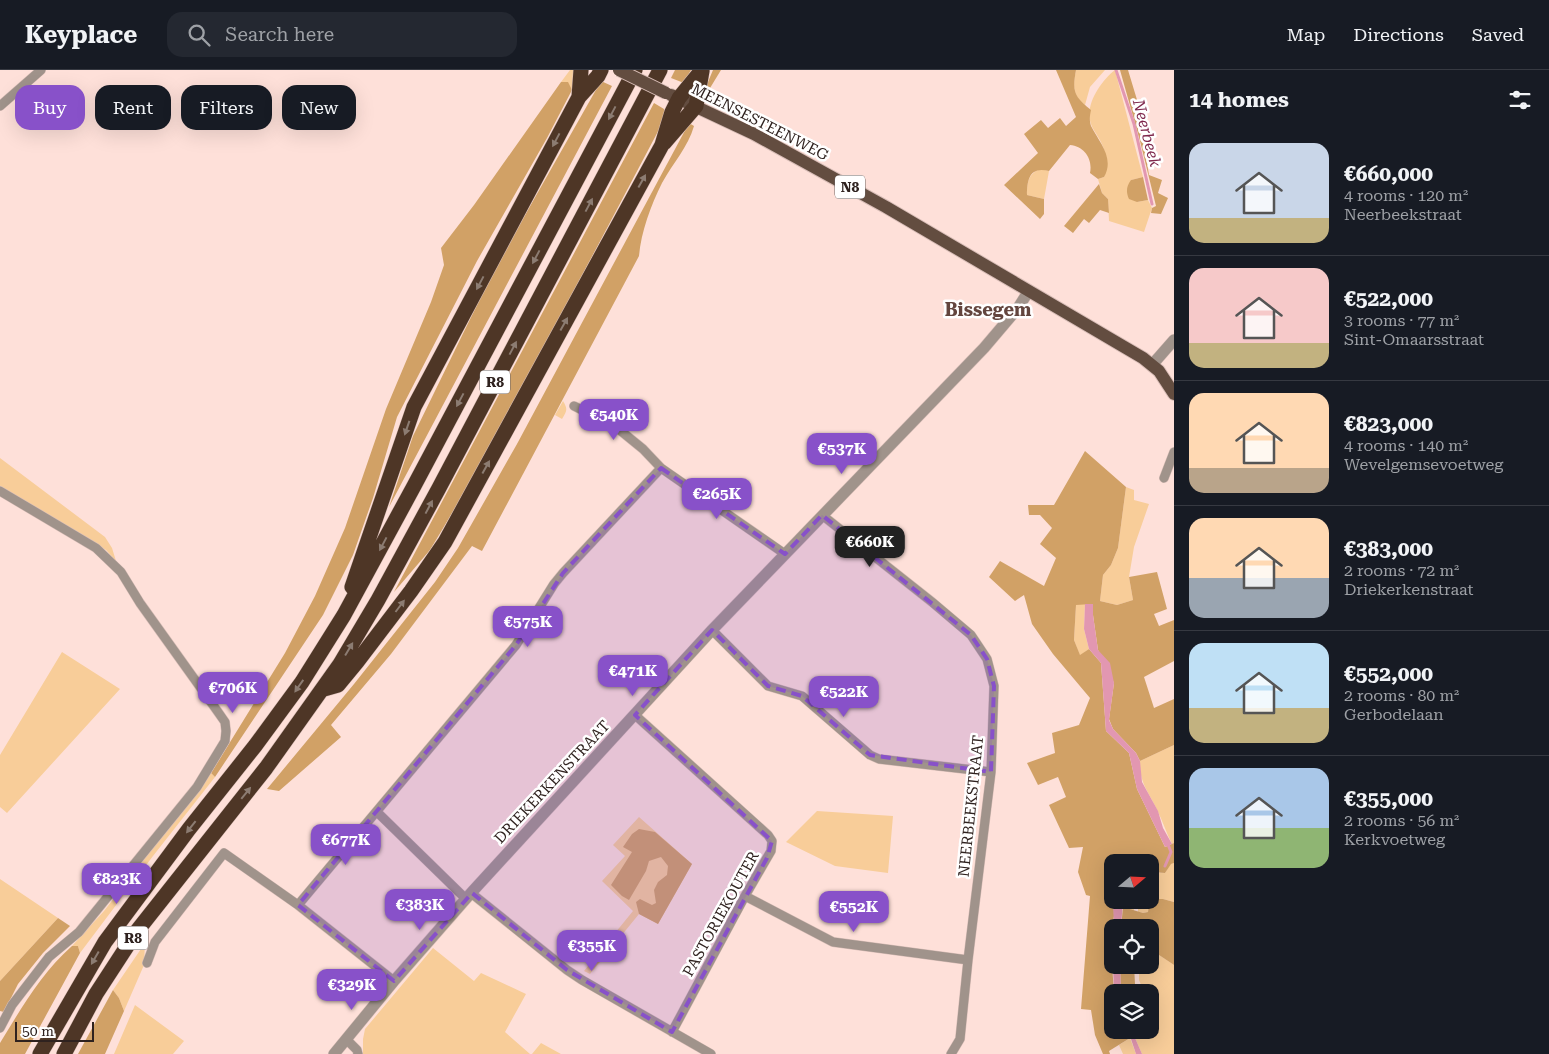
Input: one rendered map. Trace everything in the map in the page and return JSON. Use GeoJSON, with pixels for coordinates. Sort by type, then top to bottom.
{"type":"FeatureCollection","features":[{"type":"Feature","properties":{"kind":"highway"},"geometry":{"type":"LineString","coordinates":[[579,97],[581,70]]}},
{"type":"Feature","properties":{"kind":"highway"},"geometry":{"type":"LineString","coordinates":[[344,615],[355,575],[367,546],[414,407],[579,97],[601,70]]}},
{"type":"Feature","properties":{"kind":"highway","name":"R8"},"geometry":{"type":"LineString","coordinates":[[40,1054],[105,942],[302,682],[344,615],[635,70]]}},
{"type":"Feature","properties":{"kind":"highway","name":"R8"},"geometry":{"type":"LineString","coordinates":[[64,1054],[96,994],[137,931],[266,768],[340,664],[388,583],[660,70]]}},
{"type":"Feature","properties":{"kind":"highway"},"geometry":{"type":"LineString","coordinates":[[322,690],[338,685],[411,591],[445,542],[662,145],[672,112],[673,95],[702,70]]}},
{"type":"Feature","properties":{"kind":"highway"},"geometry":{"type":"LineString","coordinates":[[662,145],[687,119],[696,106],[702,70]]}},
{"type":"Feature","properties":{"kind":"main road","name":"MEENSESTEENWEG"},"geometry":{"type":"LineString","coordinates":[[619,70],[754,134],[886,206],[1028,292]]}},
{"type":"Feature","properties":{"kind":"main road","name":"N8"},"geometry":{"type":"LineString","coordinates":[[1028,292],[1152,365],[1170,379],[1174,394]]}},
{"type":"Feature","properties":{"kind":"street"},"geometry":{"type":"LineString","coordinates":[[0,106],[41,70]]}},
{"type":"Feature","properties":{"kind":"street","name":"DRIEKERKENSTRAAT"},"geometry":{"type":"LineString","coordinates":[[334,1054],[394,981],[469,896],[712,630],[989,343],[1018,308],[1028,292]]}},
{"type":"Feature","properties":{"kind":"street"},"geometry":{"type":"LineString","coordinates":[[1152,365],[1174,340]]}},
{"type":"Feature","properties":{"kind":"street"},"geometry":{"type":"LineString","coordinates":[[574,406],[616,427],[643,449],[661,468],[785,554]]}},
{"type":"Feature","properties":{"kind":"street"},"geometry":{"type":"LineString","coordinates":[[1164,478],[1174,452]]}},
{"type":"Feature","properties":{"kind":"street"},"geometry":{"type":"LineString","coordinates":[[298,905],[516,645],[554,584],[563,573],[661,468]]}},
{"type":"Feature","properties":{"kind":"street"},"geometry":{"type":"LineString","coordinates":[[0,491],[96,548],[120,572],[225,722],[226,731],[225,741],[197,787],[80,932],[49,957],[12,1005],[0,1028]]}},
{"type":"Feature","properties":{"kind":"street","name":"NEERBEEKSTRAAT"},"geometry":{"type":"LineString","coordinates":[[822,515],[971,635],[987,659],[994,686],[991,772],[960,1039],[951,1054]]}},
{"type":"Feature","properties":{"kind":"street"},"geometry":{"type":"LineString","coordinates":[[712,630],[768,686],[802,696],[870,756],[896,761],[991,772]]}},
{"type":"Feature","properties":{"kind":"street","name":"PASTORIEKOUTER"},"geometry":{"type":"LineString","coordinates":[[635,715],[768,835],[772,842],[771,851],[672,1032]]}},
{"type":"Feature","properties":{"kind":"street"},"geometry":{"type":"LineString","coordinates":[[377,812],[469,896],[567,970],[711,1054]]}},
{"type":"Feature","properties":{"kind":"street"},"geometry":{"type":"LineString","coordinates":[[147,964],[155,942],[224,853],[298,905],[394,981]]}},
{"type":"Feature","properties":{"kind":"street"},"geometry":{"type":"LineString","coordinates":[[745,896],[833,942],[968,960]]}},
{"type":"Feature","properties":{"kind":"street"},"geometry":{"type":"LineString","coordinates":[[346,1039],[358,1054]]}},
{"type":"Feature","properties":{"kind":"highlighted area"},"geometry":{"type":"Polygon","coordinates":[[[661,468],[785,554],[822,515],[971,635],[987,659],[994,686],[991,772],[870,755],[802,696],[768,686],[712,630],[635,715],[772,841],[767,858],[672,1032],[567,970],[472,893],[394,981],[298,905],[516,645],[563,573],[661,468]]]}},
{"type":"Feature","properties":{"kind":"shaded area"},"geometry":{"type":"Polygon","coordinates":[[[570,70],[574,70],[572,90],[561,82],[570,70]]]}},
{"type":"Feature","properties":{"kind":"shaded area"},"geometry":{"type":"Polygon","coordinates":[[[675,70],[691,70],[684,83],[671,78],[675,70]]]}},
{"type":"Feature","properties":{"kind":"shaded area"},"geometry":{"type":"Polygon","coordinates":[[[713,70],[721,70],[707,93],[705,89],[713,70]]]}},
{"type":"Feature","properties":{"kind":"shaded area"},"geometry":{"type":"Polygon","coordinates":[[[1056,70],[1076,70],[1074,84],[1076,93],[1081,101],[1091,110],[1091,126],[1105,150],[1108,163],[1104,177],[1098,179],[1090,173],[1089,158],[1086,154],[1079,148],[1070,145],[1049,171],[1038,170],[1034,172],[1029,179],[1027,195],[1044,199],[1044,214],[1040,219],[1004,185],[1038,153],[1024,134],[1041,120],[1048,128],[1060,118],[1066,126],[1076,117],[1056,70]]]}},
{"type":"Feature","properties":{"kind":"shaded area"},"geometry":{"type":"Polygon","coordinates":[[[1076,70],[1105,70],[1090,87],[1085,105],[1074,89],[1076,70]]]}},
{"type":"Feature","properties":{"kind":"shaded area"},"geometry":{"type":"Polygon","coordinates":[[[1115,70],[1143,177],[1131,180],[1137,202],[1148,200],[1152,208],[1144,232],[1109,221],[1108,199],[1102,193],[1098,179],[1104,177],[1106,156],[1092,126],[1089,117],[1090,109],[1099,87],[1115,70]]]}},
{"type":"Feature","properties":{"kind":"shaded area"},"geometry":{"type":"Polygon","coordinates":[[[1120,70],[1128,70],[1141,113],[1140,121],[1149,175],[1162,180],[1158,193],[1168,198],[1161,214],[1151,213],[1152,208],[1156,206],[1120,70]]]}},
{"type":"Feature","properties":{"kind":"shaded area"},"geometry":{"type":"Polygon","coordinates":[[[601,81],[612,86],[389,507],[413,436],[495,268],[601,81]]]}},
{"type":"Feature","properties":{"kind":"shaded area"},"geometry":{"type":"Polygon","coordinates":[[[561,82],[568,82],[572,90],[477,261],[397,417],[373,498],[353,555],[323,615],[215,777],[211,773],[285,653],[315,596],[345,528],[386,409],[431,302],[444,265],[441,248],[474,205],[561,82]]]}},
{"type":"Feature","properties":{"kind":"shaded area"},"geometry":{"type":"Polygon","coordinates":[[[654,103],[664,109],[664,120],[491,448],[430,550],[394,592],[654,103]]]}},
{"type":"Feature","properties":{"kind":"shaded area"},"geometry":{"type":"Polygon","coordinates":[[[689,123],[694,126],[691,134],[654,200],[644,228],[639,256],[482,551],[472,546],[391,654],[331,725],[341,737],[279,791],[267,789],[435,582],[458,548],[517,444],[689,123]]]}},
{"type":"Feature","properties":{"kind":"shaded area"},"geometry":{"type":"Polygon","coordinates":[[[1040,169],[1049,171],[1044,199],[1027,195],[1029,179],[1033,173],[1040,169]]]}},
{"type":"Feature","properties":{"kind":"shaded area"},"geometry":{"type":"Polygon","coordinates":[[[1143,177],[1148,200],[1137,202],[1129,199],[1127,190],[1129,183],[1131,180],[1143,177]]]}},
{"type":"Feature","properties":{"kind":"shaded area"},"geometry":{"type":"Polygon","coordinates":[[[1099,184],[1102,193],[1108,199],[1109,213],[1100,210],[1089,223],[1084,219],[1073,233],[1064,226],[1099,184]]]}},
{"type":"Feature","properties":{"kind":"shaded area"},"geometry":{"type":"Polygon","coordinates":[[[563,401],[566,410],[562,419],[555,415],[563,401]]]}},
{"type":"Feature","properties":{"kind":"shaded area"},"geometry":{"type":"Polygon","coordinates":[[[1085,451],[1126,487],[1118,548],[1111,565],[1103,575],[1100,601],[1117,605],[1133,600],[1129,577],[1157,572],[1167,609],[1154,614],[1159,626],[1174,620],[1174,661],[1144,677],[1154,708],[1174,699],[1174,745],[1140,761],[1136,753],[1113,729],[1109,719],[1114,683],[1098,650],[1092,604],[1076,605],[1074,640],[1080,655],[1089,649],[1101,663],[1106,731],[1129,753],[1137,789],[1165,847],[1174,843],[1174,863],[1171,864],[1165,873],[1159,873],[1159,854],[1104,854],[1104,909],[1114,909],[1114,916],[1114,919],[1104,919],[1104,974],[1113,974],[1113,984],[1104,984],[1104,1039],[1128,1039],[1109,1051],[1110,1054],[1103,1054],[1095,1035],[1091,1010],[1081,1009],[1090,896],[1086,895],[1078,872],[1083,847],[1069,848],[1049,805],[1066,797],[1058,777],[1038,785],[1027,763],[1055,753],[1052,733],[1079,725],[1090,698],[1053,654],[1032,624],[1024,595],[1015,601],[989,577],[1000,561],[1044,586],[1056,558],[1040,544],[1052,528],[1040,515],[1029,515],[1028,505],[1054,505],[1085,451]]]}},
{"type":"Feature","properties":{"kind":"shaded area"},"geometry":{"type":"Polygon","coordinates":[[[0,458],[105,537],[112,548],[116,561],[106,550],[0,486],[0,458]]]}},
{"type":"Feature","properties":{"kind":"shaded area"},"geometry":{"type":"Polygon","coordinates":[[[1126,487],[1134,490],[1134,500],[1149,504],[1134,547],[1129,577],[1133,600],[1117,605],[1100,601],[1103,575],[1111,565],[1118,548],[1126,487]]]}},
{"type":"Feature","properties":{"kind":"shaded area"},"geometry":{"type":"Polygon","coordinates":[[[1076,604],[1085,604],[1084,629],[1089,649],[1080,656],[1074,640],[1076,604]]]}},
{"type":"Feature","properties":{"kind":"shaded area"},"geometry":{"type":"Polygon","coordinates":[[[1085,604],[1093,604],[1098,650],[1110,663],[1114,683],[1109,720],[1113,729],[1136,753],[1140,761],[1142,782],[1158,811],[1163,828],[1172,844],[1165,847],[1137,789],[1129,753],[1106,731],[1101,663],[1089,649],[1084,629],[1085,604]]]}},
{"type":"Feature","properties":{"kind":"shaded area"},"geometry":{"type":"Polygon","coordinates":[[[62,652],[120,689],[7,813],[0,807],[0,755],[62,652]]]}},
{"type":"Feature","properties":{"kind":"shaded area"},"geometry":{"type":"Polygon","coordinates":[[[1174,745],[1174,843],[1172,844],[1145,787],[1141,775],[1140,761],[1174,745]]]}},
{"type":"Feature","properties":{"kind":"shaded area"},"geometry":{"type":"Polygon","coordinates":[[[211,773],[215,777],[80,953],[78,946],[72,946],[104,911],[211,773]]]}},
{"type":"Feature","properties":{"kind":"shaded area"},"geometry":{"type":"Polygon","coordinates":[[[817,811],[893,816],[888,873],[835,866],[786,842],[817,811]]]}},
{"type":"Feature","properties":{"kind":"shaded area"},"geometry":{"type":"Polygon","coordinates":[[[639,817],[692,864],[658,924],[639,914],[590,974],[584,971],[633,911],[602,881],[625,856],[613,845],[639,817]]]}},
{"type":"Feature","properties":{"kind":"shaded area"},"geometry":{"type":"Polygon","coordinates":[[[639,829],[655,832],[692,864],[658,924],[639,914],[636,902],[640,899],[652,905],[656,903],[654,890],[658,882],[667,875],[668,866],[661,857],[649,861],[646,871],[629,900],[611,885],[632,852],[623,847],[632,834],[639,829]]]}},
{"type":"Feature","properties":{"kind":"shaded area"},"geometry":{"type":"Polygon","coordinates":[[[1174,863],[1174,902],[1163,899],[1159,900],[1159,873],[1165,873],[1170,864],[1174,863]]]}},
{"type":"Feature","properties":{"kind":"shaded area"},"geometry":{"type":"Polygon","coordinates":[[[0,879],[58,918],[0,981],[0,879]]]}},
{"type":"Feature","properties":{"kind":"shaded area"},"geometry":{"type":"Polygon","coordinates":[[[1159,899],[1174,902],[1174,965],[1159,955],[1159,919],[1122,919],[1123,909],[1143,913],[1148,912],[1148,909],[1159,909],[1159,899]]]}},
{"type":"Feature","properties":{"kind":"shaded area"},"geometry":{"type":"Polygon","coordinates":[[[1113,909],[1122,909],[1122,919],[1114,919],[1113,909]]]}},
{"type":"Feature","properties":{"kind":"shaded area"},"geometry":{"type":"Polygon","coordinates":[[[1138,909],[1148,909],[1148,912],[1138,912],[1138,909]]]}},
{"type":"Feature","properties":{"kind":"shaded area"},"geometry":{"type":"Polygon","coordinates":[[[58,918],[70,926],[43,953],[18,984],[4,1012],[0,1011],[0,981],[58,918]]]}},
{"type":"Feature","properties":{"kind":"shaded area"},"geometry":{"type":"Polygon","coordinates":[[[145,943],[144,965],[124,1011],[119,998],[113,990],[145,943]]]}},
{"type":"Feature","properties":{"kind":"shaded area"},"geometry":{"type":"Polygon","coordinates":[[[72,946],[78,946],[80,953],[25,1054],[0,1054],[0,1043],[24,1004],[41,980],[72,946]]]}},
{"type":"Feature","properties":{"kind":"shaded area"},"geometry":{"type":"Polygon","coordinates":[[[433,948],[474,981],[481,973],[526,994],[505,1032],[530,1054],[363,1054],[365,1029],[433,948]]]}},
{"type":"Feature","properties":{"kind":"shaded area"},"geometry":{"type":"Polygon","coordinates":[[[1159,955],[1174,965],[1174,1054],[1142,1054],[1135,1039],[1159,1039],[1159,984],[1141,984],[1139,974],[1159,974],[1159,955]]]}},
{"type":"Feature","properties":{"kind":"shaded area"},"geometry":{"type":"Polygon","coordinates":[[[1113,974],[1120,974],[1121,984],[1114,984],[1113,974]]]}},
{"type":"Feature","properties":{"kind":"shaded area"},"geometry":{"type":"Polygon","coordinates":[[[1120,974],[1134,974],[1135,984],[1121,984],[1120,974]]]}},
{"type":"Feature","properties":{"kind":"shaded area"},"geometry":{"type":"Polygon","coordinates":[[[113,990],[119,998],[124,1011],[105,1054],[78,1054],[113,990]]]}},
{"type":"Feature","properties":{"kind":"shaded area"},"geometry":{"type":"Polygon","coordinates":[[[135,1005],[184,1041],[173,1054],[114,1054],[135,1005]]]}},
{"type":"Feature","properties":{"kind":"shaded area"},"geometry":{"type":"Polygon","coordinates":[[[1130,1039],[1136,1054],[1123,1054],[1119,1045],[1130,1039]]]}},
{"type":"Feature","properties":{"kind":"shaded area"},"geometry":{"type":"Polygon","coordinates":[[[1131,1039],[1135,1039],[1142,1054],[1136,1054],[1131,1039]]]}},
{"type":"Feature","properties":{"kind":"shaded area"},"geometry":{"type":"Polygon","coordinates":[[[541,1043],[561,1054],[532,1054],[541,1043]]]}},
{"type":"Feature","properties":{"kind":"waterway","name":"Neerbeek"},"geometry":{"type":"LineString","coordinates":[[1116,70],[1134,124],[1152,204]]}},
{"type":"Feature","properties":{"kind":"waterway","name":"Neerbeek"},"geometry":{"type":"LineString","coordinates":[[1165,866],[1171,852],[1167,842]]}},
{"type":"Feature","properties":{"kind":"district","name":"Bissegem"},"geometry":{"type":"Point","coordinates":[988,309]}}]}
